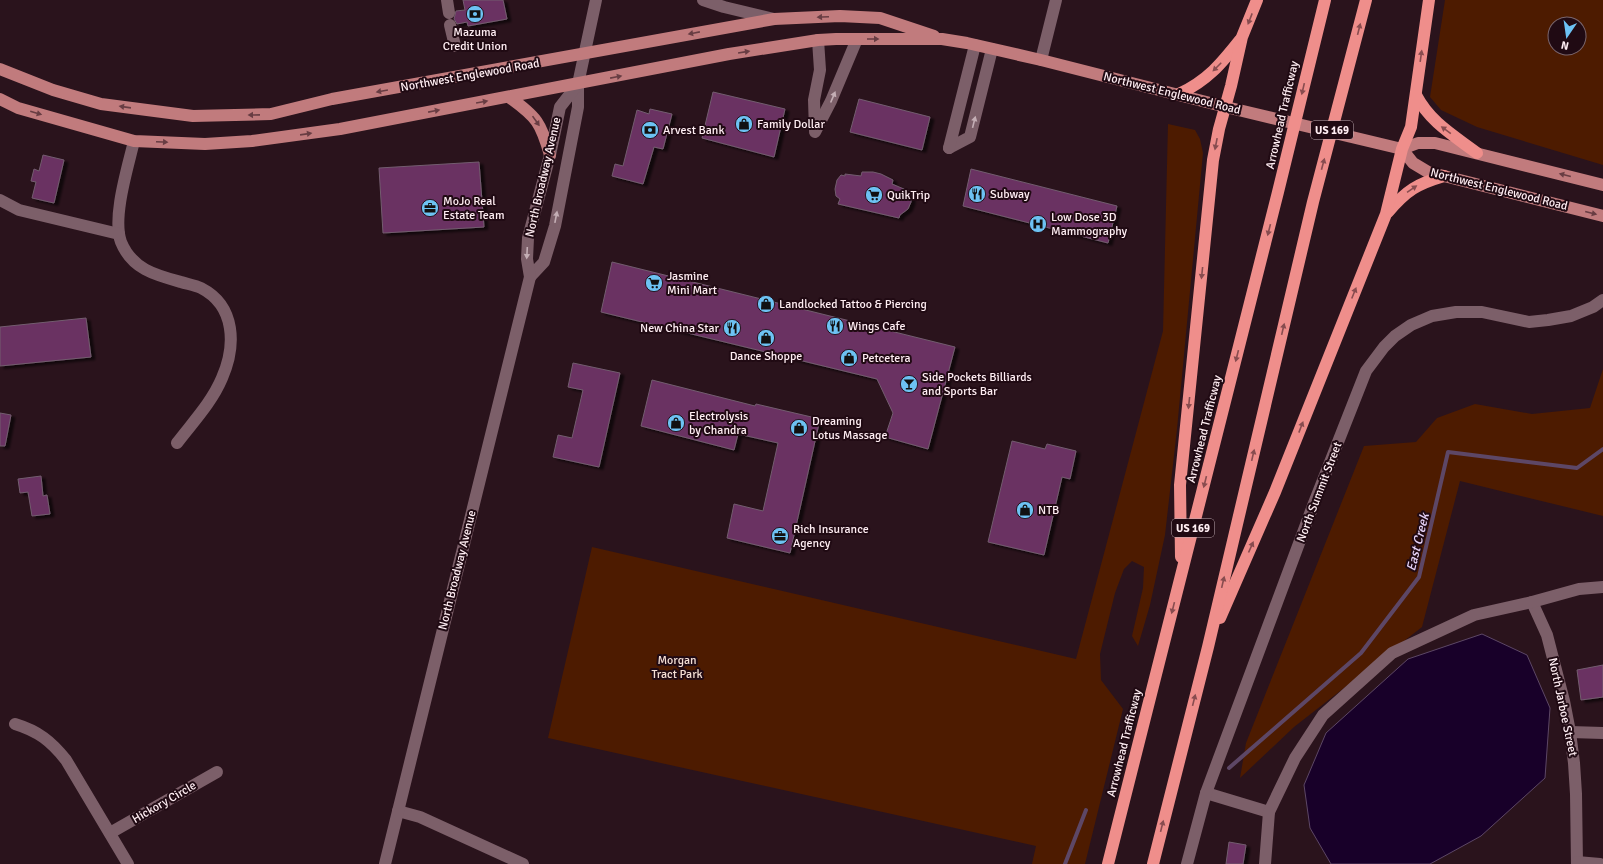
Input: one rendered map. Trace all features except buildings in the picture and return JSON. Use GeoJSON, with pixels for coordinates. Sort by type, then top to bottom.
{"type":"FeatureCollection","features":[{"type":"Feature","properties":{"kind":"highway"},"geometry":{"type":"LineString","coordinates":[[1181,575],[1180,485],[1213,160],[1219,129],[1226,107],[1242,37],[1257,0]]}},
{"type":"Feature","properties":{"kind":"highway","name":"Arrowhead Trafficway"},"geometry":{"type":"LineString","coordinates":[[1108,864],[1325,0]]}},
{"type":"Feature","properties":{"kind":"highway","name":"US 169"},"geometry":{"type":"LineString","coordinates":[[1153,864],[1208,647],[1313,202],[1366,0]]}},
{"type":"Feature","properties":{"kind":"highway"},"geometry":{"type":"LineString","coordinates":[[1208,647],[1275,492],[1386,214],[1402,149],[1411,127],[1429,0]]}},
{"type":"Feature","properties":{"kind":"highway"},"geometry":{"type":"LineString","coordinates":[[1179,94],[1196,86],[1204,80],[1225,59],[1242,37]]}},
{"type":"Feature","properties":{"kind":"highway"},"geometry":{"type":"LineString","coordinates":[[1416,95],[1422,108],[1435,122],[1477,153]]}},
{"type":"Feature","properties":{"kind":"highway"},"geometry":{"type":"LineString","coordinates":[[1386,214],[1412,188],[1426,181],[1444,176]]}},
{"type":"Feature","properties":{"kind":"main road","name":"Northwest Englewood Road"},"geometry":{"type":"LineString","coordinates":[[0,69],[53,90],[102,104],[193,116],[271,114],[332,99],[774,19],[840,16],[880,18],[942,39],[1041,60],[1226,107],[1402,149],[1413,163],[1428,172],[1603,216]]}},
{"type":"Feature","properties":{"kind":"main road","name":"Northwest Englewood Road"},"geometry":{"type":"LineString","coordinates":[[0,99],[18,108],[134,141],[205,144],[252,141],[340,129],[729,54],[818,40],[942,39]]}},
{"type":"Feature","properties":{"kind":"main road"},"geometry":{"type":"LineString","coordinates":[[509,97],[537,120],[544,135],[550,155]]}},
{"type":"Feature","properties":{"kind":"main road"},"geometry":{"type":"LineString","coordinates":[[1402,149],[1418,143],[1435,143],[1603,185]]}},
{"type":"Feature","properties":{"kind":"street"},"geometry":{"type":"LineString","coordinates":[[447,0],[455,46]]}},
{"type":"Feature","properties":{"kind":"street","name":"North Broadway Avenue"},"geometry":{"type":"LineString","coordinates":[[530,277],[544,262],[554,226],[578,107],[578,84],[596,0]]}},
{"type":"Feature","properties":{"kind":"street"},"geometry":{"type":"LineString","coordinates":[[703,0],[724,8],[774,19]]}},
{"type":"Feature","properties":{"kind":"street"},"geometry":{"type":"LineString","coordinates":[[1041,60],[1056,0]]}},
{"type":"Feature","properties":{"kind":"street"},"geometry":{"type":"LineString","coordinates":[[818,40],[820,70],[814,100],[815,132],[831,101],[857,39]]}},
{"type":"Feature","properties":{"kind":"street"},"geometry":{"type":"LineString","coordinates":[[975,45],[949,148],[970,137],[992,49]]}},
{"type":"Feature","properties":{"kind":"street","name":"North Broadway Avenue"},"geometry":{"type":"LineString","coordinates":[[385,864],[530,277],[527,259],[528,238],[550,155],[560,107],[578,84]]}},
{"type":"Feature","properties":{"kind":"street"},"geometry":{"type":"LineString","coordinates":[[134,141],[118,216],[121,242],[134,262],[145,271],[200,287],[211,294],[222,306],[230,324],[231,331],[231,346],[222,378],[206,405],[177,443]]}},
{"type":"Feature","properties":{"kind":"street"},"geometry":{"type":"LineString","coordinates":[[0,200],[19,210],[119,234]]}},
{"type":"Feature","properties":{"kind":"street","name":"North Summit Street"},"geometry":{"type":"LineString","coordinates":[[1187,864],[1206,793],[1314,503],[1366,371],[1384,347],[1395,336],[1411,324],[1432,316],[1456,312],[1482,312],[1528,322],[1571,316],[1593,307],[1603,300]]}},
{"type":"Feature","properties":{"kind":"street"},"geometry":{"type":"LineString","coordinates":[[1265,864],[1269,812],[1295,758],[1323,715],[1392,653],[1474,615],[1532,602],[1579,589],[1603,588]]}},
{"type":"Feature","properties":{"kind":"street","name":"North Jarboe Street"},"geometry":{"type":"LineString","coordinates":[[1532,602],[1547,635],[1564,701],[1570,732],[1576,794],[1577,863]]}},
{"type":"Feature","properties":{"kind":"street"},"geometry":{"type":"LineString","coordinates":[[15,724],[30,729],[44,738],[56,748],[66,760],[128,864]]}},
{"type":"Feature","properties":{"kind":"street"},"geometry":{"type":"LineString","coordinates":[[1570,732],[1603,733]]}},
{"type":"Feature","properties":{"kind":"street","name":"Hickory Circle"},"geometry":{"type":"LineString","coordinates":[[110,833],[217,772]]}},
{"type":"Feature","properties":{"kind":"street"},"geometry":{"type":"LineString","coordinates":[[1206,793],[1269,812]]}},
{"type":"Feature","properties":{"kind":"street"},"geometry":{"type":"LineString","coordinates":[[398,811],[420,817],[523,864]]}},
{"type":"Feature","properties":{"kind":"street"},"geometry":{"type":"LineString","coordinates":[[1577,863],[1600,864]]}},
{"type":"Feature","properties":{"kind":"green space"},"geometry":{"type":"Polygon","coordinates":[[[1445,0],[1603,0],[1603,165],[1477,127],[1441,110],[1430,97],[1445,0]]]}},
{"type":"Feature","properties":{"kind":"green space","name":"Morgan Tract Park"},"geometry":{"type":"Polygon","coordinates":[[[1168,124],[1195,130],[1200,139],[1203,153],[1177,429],[1165,535],[1150,605],[1138,646],[1132,636],[1143,588],[1144,567],[1132,561],[1124,569],[1115,593],[1100,654],[1101,680],[1123,709],[1085,864],[1032,864],[1036,846],[548,738],[592,547],[1076,659],[1163,331],[1168,124]]]}},
{"type":"Feature","properties":{"kind":"green space"},"geometry":{"type":"Polygon","coordinates":[[[1603,369],[1603,516],[1460,481],[1422,627],[1294,727],[1240,778],[1246,743],[1364,446],[1416,442],[1437,418],[1475,404],[1532,414],[1590,408],[1603,369]]]}},
{"type":"Feature","properties":{"kind":"shaded area"},"geometry":{"type":"Polygon","coordinates":[[[1482,634],[1527,655],[1550,708],[1545,778],[1481,836],[1430,864],[1331,864],[1310,828],[1304,785],[1326,733],[1408,659],[1482,634]]]}},
{"type":"Feature","properties":{"kind":"waterway","name":"East Creek"},"geometry":{"type":"LineString","coordinates":[[1229,768],[1361,653],[1419,577],[1448,452],[1577,468],[1603,449]]}},
{"type":"Feature","properties":{"kind":"waterway","name":"East Creek"},"geometry":{"type":"LineString","coordinates":[[1065,864],[1086,810]]}},
{"type":"Feature","properties":{"kind":"place","name":"Mazuma Credit Union"},"geometry":{"type":"Point","coordinates":[475,14]}},
{"type":"Feature","properties":{"kind":"place","name":"Family Dollar"},"geometry":{"type":"Point","coordinates":[744,124]}},
{"type":"Feature","properties":{"kind":"place","name":"Arvest Bank"},"geometry":{"type":"Point","coordinates":[650,130]}},
{"type":"Feature","properties":{"kind":"place","name":"Subway"},"geometry":{"type":"Point","coordinates":[977,194]}},
{"type":"Feature","properties":{"kind":"place","name":"QuikTrip"},"geometry":{"type":"Point","coordinates":[874,195]}},
{"type":"Feature","properties":{"kind":"place","name":"MoJo Real Estate Team"},"geometry":{"type":"Point","coordinates":[430,208]}},
{"type":"Feature","properties":{"kind":"place","name":"Low Dose 3D Mammography"},"geometry":{"type":"Point","coordinates":[1038,224]}},
{"type":"Feature","properties":{"kind":"place","name":"Jasmine Mini Mart"},"geometry":{"type":"Point","coordinates":[654,283]}},
{"type":"Feature","properties":{"kind":"place","name":"Landlocked Tattoo & Piercing"},"geometry":{"type":"Point","coordinates":[766,304]}},
{"type":"Feature","properties":{"kind":"place","name":"Wings Cafe"},"geometry":{"type":"Point","coordinates":[835,326]}},
{"type":"Feature","properties":{"kind":"place","name":"New China Star"},"geometry":{"type":"Point","coordinates":[732,328]}},
{"type":"Feature","properties":{"kind":"place","name":"Dance Shoppe"},"geometry":{"type":"Point","coordinates":[766,338]}},
{"type":"Feature","properties":{"kind":"place","name":"Petcetera"},"geometry":{"type":"Point","coordinates":[849,358]}},
{"type":"Feature","properties":{"kind":"place","name":"Side Pockets Billiards and Sports Bar"},"geometry":{"type":"Point","coordinates":[909,384]}},
{"type":"Feature","properties":{"kind":"place","name":"Electrolysis by Chandra"},"geometry":{"type":"Point","coordinates":[676,423]}},
{"type":"Feature","properties":{"kind":"place","name":"Dreaming Lotus Massage"},"geometry":{"type":"Point","coordinates":[799,428]}},
{"type":"Feature","properties":{"kind":"place","name":"NTB"},"geometry":{"type":"Point","coordinates":[1025,510]}},
{"type":"Feature","properties":{"kind":"place","name":"Rich Insurance Agency"},"geometry":{"type":"Point","coordinates":[780,536]}}]}
